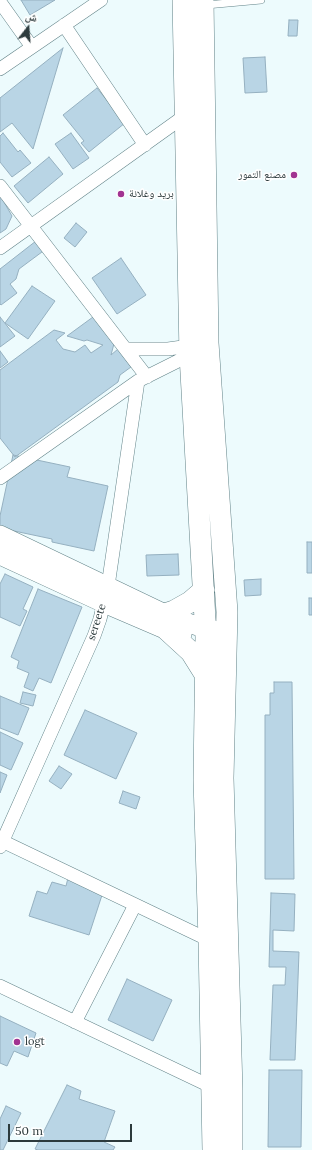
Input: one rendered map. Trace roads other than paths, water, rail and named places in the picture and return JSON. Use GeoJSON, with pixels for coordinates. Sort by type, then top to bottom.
{"type":"FeatureCollection","features":[{"type":"Feature","properties":{"kind":"main road"},"geometry":{"type":"LineString","coordinates":[[213,1150],[212,1087],[219,942],[227,634],[226,590],[196,348],[204,3],[183,4],[206,632],[207,676],[204,780],[219,942],[232,1090],[232,1150]]}},
{"type":"Feature","properties":{"kind":"main road"},"geometry":{"type":"LineString","coordinates":[[0,535],[106,594],[166,622],[191,624],[206,632],[227,634]]}},
{"type":"Feature","properties":{"kind":"main road"},"geometry":{"type":"LineString","coordinates":[[0,555],[106,594]]}},
{"type":"Feature","properties":{"kind":"main road"},"geometry":{"type":"LineString","coordinates":[[166,622],[174,611],[190,602],[204,590]]}},
{"type":"Feature","properties":{"kind":"main road"},"geometry":{"type":"LineString","coordinates":[[166,622],[192,652],[207,676]]}},
{"type":"Feature","properties":{"kind":"street"},"geometry":{"type":"LineString","coordinates":[[0,69],[100,0]]}},
{"type":"Feature","properties":{"kind":"street"},"geometry":{"type":"LineString","coordinates":[[0,2],[32,47]]}},
{"type":"Feature","properties":{"kind":"street"},"geometry":{"type":"LineString","coordinates":[[64,25],[145,145]]}},
{"type":"Feature","properties":{"kind":"street"},"geometry":{"type":"LineString","coordinates":[[0,248],[186,115]]}},
{"type":"Feature","properties":{"kind":"street"},"geometry":{"type":"LineString","coordinates":[[0,186],[126,349],[142,379]]}},
{"type":"Feature","properties":{"kind":"street"},"geometry":{"type":"LineString","coordinates":[[126,349],[147,350],[196,348]]}},
{"type":"Feature","properties":{"kind":"street"},"geometry":{"type":"LineString","coordinates":[[0,478],[142,379],[196,348]]}},
{"type":"Feature","properties":{"kind":"street","name":"sereete"},"geometry":{"type":"LineString","coordinates":[[1,843],[94,636],[106,594],[142,379]]}},
{"type":"Feature","properties":{"kind":"street"},"geometry":{"type":"LineString","coordinates":[[1,843],[219,942]]}},
{"type":"Feature","properties":{"kind":"street"},"geometry":{"type":"LineString","coordinates":[[75,1022],[135,905]]}},
{"type":"Feature","properties":{"kind":"street"},"geometry":{"type":"LineString","coordinates":[[0,986],[212,1087]]}},
{"type":"Feature","properties":{"kind":"lane"},"geometry":{"type":"LineString","coordinates":[[204,3],[261,0]]}},
{"type":"Feature","properties":{"kind":"place","name":"مصنع التمور"},"geometry":{"type":"Point","coordinates":[294,175]}},
{"type":"Feature","properties":{"kind":"place","name":"بريد وغلانة"},"geometry":{"type":"Point","coordinates":[121,194]}},
{"type":"Feature","properties":{"kind":"place","name":"logt"},"geometry":{"type":"Point","coordinates":[17,1042]}}]}
